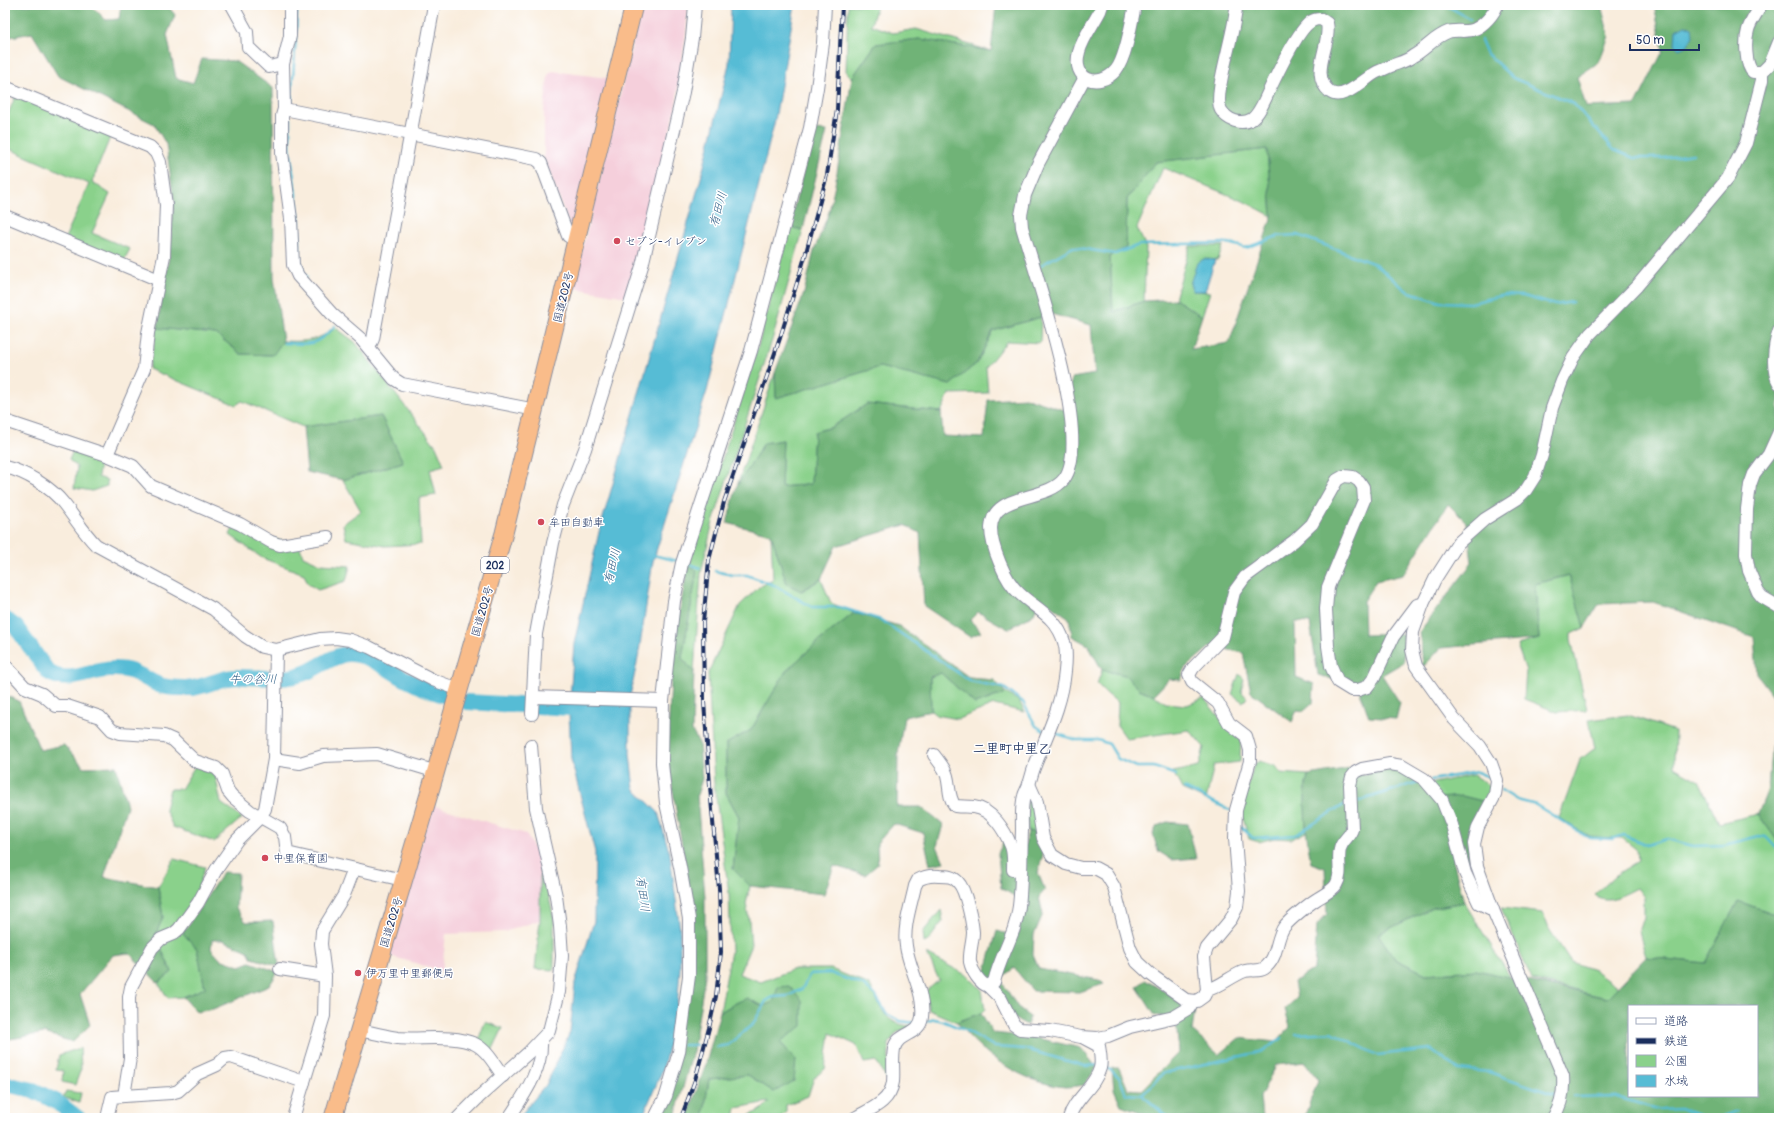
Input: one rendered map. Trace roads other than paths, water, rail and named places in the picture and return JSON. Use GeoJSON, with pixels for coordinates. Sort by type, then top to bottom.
{"type":"FeatureCollection","features":[{"type":"Feature","properties":{"kind":"highway","name":"国道202号"},"geometry":{"type":"LineString","coordinates":[[333,1118],[460,690],[504,533],[536,410],[634,5]]}},
{"type":"Feature","properties":{"kind":"street"},"geometry":{"type":"LineString","coordinates":[[232,5],[247,32],[248,47],[269,67],[283,64]]}},
{"type":"Feature","properties":{"kind":"street"},"geometry":{"type":"LineString","coordinates":[[290,5],[290,36],[283,64],[284,109],[282,116],[282,153],[291,219],[293,265],[298,276],[332,314],[361,339],[394,379],[402,384],[536,410]]}},
{"type":"Feature","properties":{"kind":"street"},"geometry":{"type":"LineString","coordinates":[[369,348],[373,339],[434,5]]}},
{"type":"Feature","properties":{"kind":"street"},"geometry":{"type":"LineString","coordinates":[[532,714],[536,634],[553,543],[563,505],[587,441],[642,266],[683,92],[692,38],[695,5]]}},
{"type":"Feature","properties":{"kind":"street"},"geometry":{"type":"LineString","coordinates":[[656,1118],[666,1096],[679,1052],[688,976],[688,919],[680,866],[666,803],[662,763],[663,702],[674,601],[682,563],[751,351],[810,128],[823,43],[825,5]]}},
{"type":"Feature","properties":{"kind":"street"},"geometry":{"type":"LineString","coordinates":[[1102,5],[1079,52],[1077,64],[1079,72],[1084,79],[1099,81],[1110,76],[1117,68],[1131,30],[1134,5]]}},
{"type":"Feature","properties":{"kind":"street"},"geometry":{"type":"LineString","coordinates":[[1236,5],[1233,29],[1220,91],[1219,107],[1224,115],[1231,120],[1242,122],[1252,119],[1262,106],[1285,58],[1306,26],[1313,20],[1321,19],[1327,23],[1329,31],[1320,68],[1324,84],[1330,92],[1338,95],[1346,93],[1377,72],[1413,56],[1435,38],[1450,31],[1474,30],[1495,10],[1497,5]]}},
{"type":"Feature","properties":{"kind":"street"},"geometry":{"type":"LineString","coordinates":[[1761,5],[1748,30],[1746,60],[1749,69],[1753,72],[1762,72],[1770,64],[1779,42]]}},
{"type":"Feature","properties":{"kind":"street"},"geometry":{"type":"LineString","coordinates":[[1553,1118],[1557,1112],[1564,1092],[1563,1076],[1493,910],[1477,866],[1474,844],[1478,827],[1495,795],[1497,780],[1491,763],[1480,746],[1454,719],[1416,666],[1412,650],[1413,632],[1423,604],[1435,579],[1458,544],[1484,519],[1517,499],[1526,490],[1535,476],[1542,455],[1552,408],[1562,381],[1573,358],[1590,334],[1637,286],[1728,178],[1746,143],[1762,80],[1762,72]]}},
{"type":"Feature","properties":{"kind":"street"},"geometry":{"type":"LineString","coordinates":[[988,986],[994,982],[997,967],[1016,924],[1020,886],[1023,799],[1033,770],[1057,713],[1064,688],[1066,660],[1064,642],[1058,626],[1045,612],[1018,593],[1008,580],[996,552],[991,530],[992,518],[996,512],[1005,505],[1051,489],[1063,480],[1069,470],[1071,458],[1072,436],[1066,385],[1055,336],[1022,227],[1021,215],[1025,195],[1038,164],[1084,79]]}},
{"type":"Feature","properties":{"kind":"street"},"geometry":{"type":"LineString","coordinates":[[5,87],[150,148],[156,153],[160,162],[166,205],[164,256],[148,333],[144,369],[107,455]]}},
{"type":"Feature","properties":{"kind":"street"},"geometry":{"type":"LineString","coordinates":[[284,109],[536,159],[541,163],[568,236],[577,241]]}},
{"type":"Feature","properties":{"kind":"street"},"geometry":{"type":"LineString","coordinates":[[6,221],[159,280]]}},
{"type":"Feature","properties":{"kind":"street"},"geometry":{"type":"LineString","coordinates":[[1779,331],[1775,366],[1776,378],[1779,383]]}},
{"type":"Feature","properties":{"kind":"street"},"geometry":{"type":"LineString","coordinates":[[5,421],[107,455],[133,466],[151,486],[240,524],[271,542],[280,545],[328,537]]}},
{"type":"Feature","properties":{"kind":"street"},"geometry":{"type":"LineString","coordinates":[[1779,432],[1769,454],[1754,474],[1750,485],[1747,508],[1746,554],[1749,571],[1758,592],[1762,597],[1779,607]]}},
{"type":"Feature","properties":{"kind":"street"},"geometry":{"type":"LineString","coordinates":[[5,467],[30,478],[53,492],[64,504],[86,535],[96,545],[209,606],[262,647],[276,650],[320,639],[336,638],[350,640],[369,647],[433,680],[460,690]]}},
{"type":"Feature","properties":{"kind":"street"},"geometry":{"type":"LineString","coordinates":[[1029,784],[1037,802],[1043,838],[1052,855],[1066,864],[1081,868],[1094,868],[1106,874],[1114,887],[1130,948],[1137,962],[1150,974],[1186,1000],[1193,1001],[1204,996],[1207,990],[1204,957],[1207,948],[1231,919],[1237,907],[1239,891],[1236,810],[1250,761],[1250,750],[1246,736],[1229,723],[1218,703],[1192,682],[1189,676],[1193,668],[1223,637],[1234,592],[1245,577],[1294,541],[1312,524],[1336,480],[1344,476],[1353,477],[1359,480],[1363,487],[1364,500],[1328,587],[1326,609],[1328,646],[1331,666],[1338,682],[1351,690],[1358,690],[1367,687],[1374,678],[1393,638],[1417,605],[1423,604]]}},
{"type":"Feature","properties":{"kind":"street"},"geometry":{"type":"LineString","coordinates":[[124,1096],[130,1058],[129,996],[131,987],[152,948],[161,939],[173,934],[179,929],[198,904],[216,870],[237,840],[260,817],[264,809],[274,759],[276,650]]}},
{"type":"Feature","properties":{"kind":"street"},"geometry":{"type":"LineString","coordinates":[[5,665],[25,687],[42,694],[56,706],[68,706],[100,717],[112,730],[120,733],[164,736],[173,740],[195,761],[216,768],[222,774],[228,791],[233,797],[250,811],[280,828],[285,837],[287,853],[403,880]]}},
{"type":"Feature","properties":{"kind":"street"},"geometry":{"type":"LineString","coordinates":[[533,697],[663,702]]}},
{"type":"Feature","properties":{"kind":"street"},"geometry":{"type":"LineString","coordinates":[[458,1118],[549,1031],[559,992],[562,956],[560,926],[556,896],[536,808],[531,744]]}},
{"type":"Feature","properties":{"kind":"street"},"geometry":{"type":"LineString","coordinates":[[274,759],[300,763],[323,756],[377,754],[427,769],[435,774]]}},
{"type":"Feature","properties":{"kind":"street"},"geometry":{"type":"LineString","coordinates":[[934,755],[943,766],[947,776],[952,802],[956,806],[975,807],[988,812],[998,824],[1011,845],[1014,857],[1013,876],[1020,886]]}},
{"type":"Feature","properties":{"kind":"street"},"geometry":{"type":"LineString","coordinates":[[1207,990],[1212,989],[1235,975],[1246,971],[1261,970],[1267,966],[1272,960],[1284,927],[1315,900],[1330,891],[1336,884],[1339,877],[1340,849],[1343,841],[1350,835],[1352,829],[1350,785],[1352,777],[1356,772],[1362,769],[1390,764],[1402,766],[1424,779],[1442,800],[1452,825],[1465,873],[1479,903],[1493,910]]}},
{"type":"Feature","properties":{"kind":"street"},"geometry":{"type":"LineString","coordinates":[[293,1118],[324,1016],[325,976],[321,944],[322,931],[344,895],[354,869]]}},
{"type":"Feature","properties":{"kind":"street"},"geometry":{"type":"LineString","coordinates":[[855,1118],[881,1104],[890,1094],[893,1083],[894,1048],[897,1040],[920,1022],[922,1003],[906,948],[905,938],[915,886],[918,880],[923,878],[931,876],[947,876],[952,877],[959,883],[964,892],[972,925],[970,963],[975,975],[984,985],[988,986],[1001,999],[1014,1024],[1020,1029],[1050,1031],[1098,1038],[1108,1036],[1130,1027],[1174,1017],[1189,1008],[1193,1001]]}},
{"type":"Feature","properties":{"kind":"street"},"geometry":{"type":"LineString","coordinates":[[280,969],[325,976]]}},
{"type":"Feature","properties":{"kind":"street"},"geometry":{"type":"LineString","coordinates":[[358,1030],[397,1037],[451,1039],[474,1044],[481,1048],[492,1060],[503,1076]]}},
{"type":"Feature","properties":{"kind":"street"},"geometry":{"type":"LineString","coordinates":[[1068,1118],[1070,1111],[1094,1080],[1101,1064],[1099,1046],[1081,1036]]}},
{"type":"Feature","properties":{"kind":"street"},"geometry":{"type":"LineString","coordinates":[[509,1118],[524,1095],[534,1075],[542,1053],[541,1040]]}},
{"type":"Feature","properties":{"kind":"street"},"geometry":{"type":"LineString","coordinates":[[107,1118],[112,1097],[171,1093],[178,1091],[197,1074],[217,1065],[225,1058],[231,1057],[304,1082]]}},
{"type":"Feature","properties":{"kind":"water","name":"有田川"},"geometry":{"type":"Polygon","coordinates":[[[731,5],[795,5],[775,120],[707,391],[653,561],[638,658],[630,696],[630,755],[634,789],[658,812],[670,855],[680,930],[680,969],[677,1009],[663,1069],[642,1118],[518,1118],[546,1085],[570,1032],[575,983],[594,921],[595,852],[571,759],[569,713],[574,644],[599,532],[701,178],[729,64],[731,5]]]}},
{"type":"Feature","properties":{"kind":"water"},"geometry":{"type":"Polygon","coordinates":[[[1685,25],[1692,28],[1693,36],[1688,45],[1679,49],[1675,45],[1676,30],[1685,25]]]}},
{"type":"Feature","properties":{"kind":"water"},"geometry":{"type":"Polygon","coordinates":[[[1204,259],[1215,260],[1205,291],[1193,291],[1190,284],[1197,263],[1204,259]]]}},
{"type":"Feature","properties":{"kind":"waterway"},"geometry":{"type":"LineString","coordinates":[[291,104],[296,42],[297,5]]}},
{"type":"Feature","properties":{"kind":"waterway"},"geometry":{"type":"LineString","coordinates":[[1446,5],[1470,19]]}},
{"type":"Feature","properties":{"kind":"waterway"},"geometry":{"type":"LineString","coordinates":[[1481,40],[1487,54],[1513,78],[1574,104],[1614,150],[1634,158],[1664,158],[1693,154]]}},
{"type":"Feature","properties":{"kind":"waterway"},"geometry":{"type":"LineString","coordinates":[[290,119],[290,148],[299,219],[300,261],[304,274],[307,277]]}},
{"type":"Feature","properties":{"kind":"waterway"},"geometry":{"type":"LineString","coordinates":[[1041,265],[1073,247],[1115,254],[1139,245],[1228,243],[1246,248],[1278,236],[1298,235],[1375,264],[1407,291],[1440,302],[1471,303],[1504,295],[1523,296],[1555,305],[1572,302]]}},
{"type":"Feature","properties":{"kind":"waterway"},"geometry":{"type":"LineString","coordinates":[[284,343],[312,343],[318,341],[329,333],[335,326]]}},
{"type":"Feature","properties":{"kind":"waterway"},"geometry":{"type":"LineString","coordinates":[[653,555],[678,561]]}},
{"type":"Feature","properties":{"kind":"waterway"},"geometry":{"type":"LineString","coordinates":[[690,564],[700,568]]}},
{"type":"Feature","properties":{"kind":"waterway"},"geometry":{"type":"LineString","coordinates":[[715,571],[732,575],[747,575],[774,585],[812,607],[840,607],[881,620],[970,681],[1004,688],[1023,702],[1036,726],[1044,731]]}},
{"type":"Feature","properties":{"kind":"waterway","name":"牛の谷川"},"geometry":{"type":"LineString","coordinates":[[5,619],[16,627],[48,672],[56,676],[72,677],[97,671],[122,669],[134,672],[163,686],[192,688],[227,678],[292,677],[308,672],[337,656],[349,654],[373,660],[414,683],[449,697]]}},
{"type":"Feature","properties":{"kind":"waterway","name":"牛の谷川"},"geometry":{"type":"LineString","coordinates":[[467,702],[571,708],[591,706]]}},
{"type":"Feature","properties":{"kind":"waterway"},"geometry":{"type":"LineString","coordinates":[[1055,733],[1076,740],[1098,740],[1109,744],[1118,759],[1137,767],[1154,767],[1176,775]]}},
{"type":"Feature","properties":{"kind":"waterway"},"geometry":{"type":"LineString","coordinates":[[1431,780],[1477,772],[1489,777]]}},
{"type":"Feature","properties":{"kind":"waterway"},"geometry":{"type":"LineString","coordinates":[[1359,801],[1418,782]]}},
{"type":"Feature","properties":{"kind":"waterway"},"geometry":{"type":"LineString","coordinates":[[1184,788],[1230,810]]}},
{"type":"Feature","properties":{"kind":"waterway"},"geometry":{"type":"LineString","coordinates":[[1501,790],[1517,800],[1536,805],[1589,838],[1612,839],[1624,835],[1647,845],[1667,839],[1693,846],[1724,845],[1759,836],[1766,837],[1779,851]]}},
{"type":"Feature","properties":{"kind":"waterway"},"geometry":{"type":"LineString","coordinates":[[1240,826],[1253,838],[1295,835],[1347,803]]}},
{"type":"Feature","properties":{"kind":"waterway"},"geometry":{"type":"LineString","coordinates":[[716,1047],[728,1045],[753,1024],[766,1001],[773,997],[788,996],[802,989],[810,974],[830,973],[863,985],[875,995],[887,1014],[900,1021],[915,1023]]}},
{"type":"Feature","properties":{"kind":"waterway"},"geometry":{"type":"LineString","coordinates":[[924,1022],[935,1019],[943,1021],[969,1032],[995,1047],[1025,1049],[1085,1066],[1098,1065]]}},
{"type":"Feature","properties":{"kind":"waterway"},"geometry":{"type":"LineString","coordinates":[[1296,1034],[1332,1032],[1377,1055],[1431,1049],[1458,1069],[1489,1072],[1556,1095]]}},
{"type":"Feature","properties":{"kind":"waterway"},"geometry":{"type":"LineString","coordinates":[[1142,1095],[1164,1073],[1264,1051],[1282,1038]]}},
{"type":"Feature","properties":{"kind":"waterway"},"geometry":{"type":"LineString","coordinates":[[683,1045],[696,1045]]}},
{"type":"Feature","properties":{"kind":"waterway"},"geometry":{"type":"LineString","coordinates":[[1105,1066],[1119,1077],[1126,1094],[1142,1095],[1164,1114],[1171,1118]]}},
{"type":"Feature","properties":{"kind":"waterway"},"geometry":{"type":"LineString","coordinates":[[5,1084],[33,1090],[57,1102],[78,1118]]}},
{"type":"Feature","properties":{"kind":"waterway"},"geometry":{"type":"LineString","coordinates":[[1573,1097],[1613,1096],[1661,1110],[1680,1109],[1703,1118]]}},
{"type":"Feature","properties":{"kind":"waterway"},"geometry":{"type":"LineString","coordinates":[[1718,1118],[1737,1111]]}},
{"type":"Feature","properties":{"kind":"railway"},"geometry":{"type":"LineString","coordinates":[[681,1118],[695,1080],[709,1028],[716,996],[721,952],[719,889],[704,702],[703,622],[709,560],[724,502],[780,338],[804,260],[827,175],[837,110],[842,5]]}},
{"type":"Feature","properties":{"kind":"place","name":"セブン-イレブン"},"geometry":{"type":"Point","coordinates":[617,241]}},
{"type":"Feature","properties":{"kind":"place","name":"牟田自動車"},"geometry":{"type":"Point","coordinates":[541,522]}},
{"type":"Feature","properties":{"kind":"place","name":"中里保育園"},"geometry":{"type":"Point","coordinates":[265,858]}},
{"type":"Feature","properties":{"kind":"place","name":"伊万里中里郵便局"},"geometry":{"type":"Point","coordinates":[358,973]}},
{"type":"Feature","properties":{"kind":"district","name":"二里町中里乙"},"geometry":{"type":"Point","coordinates":[1012,748]}}]}
